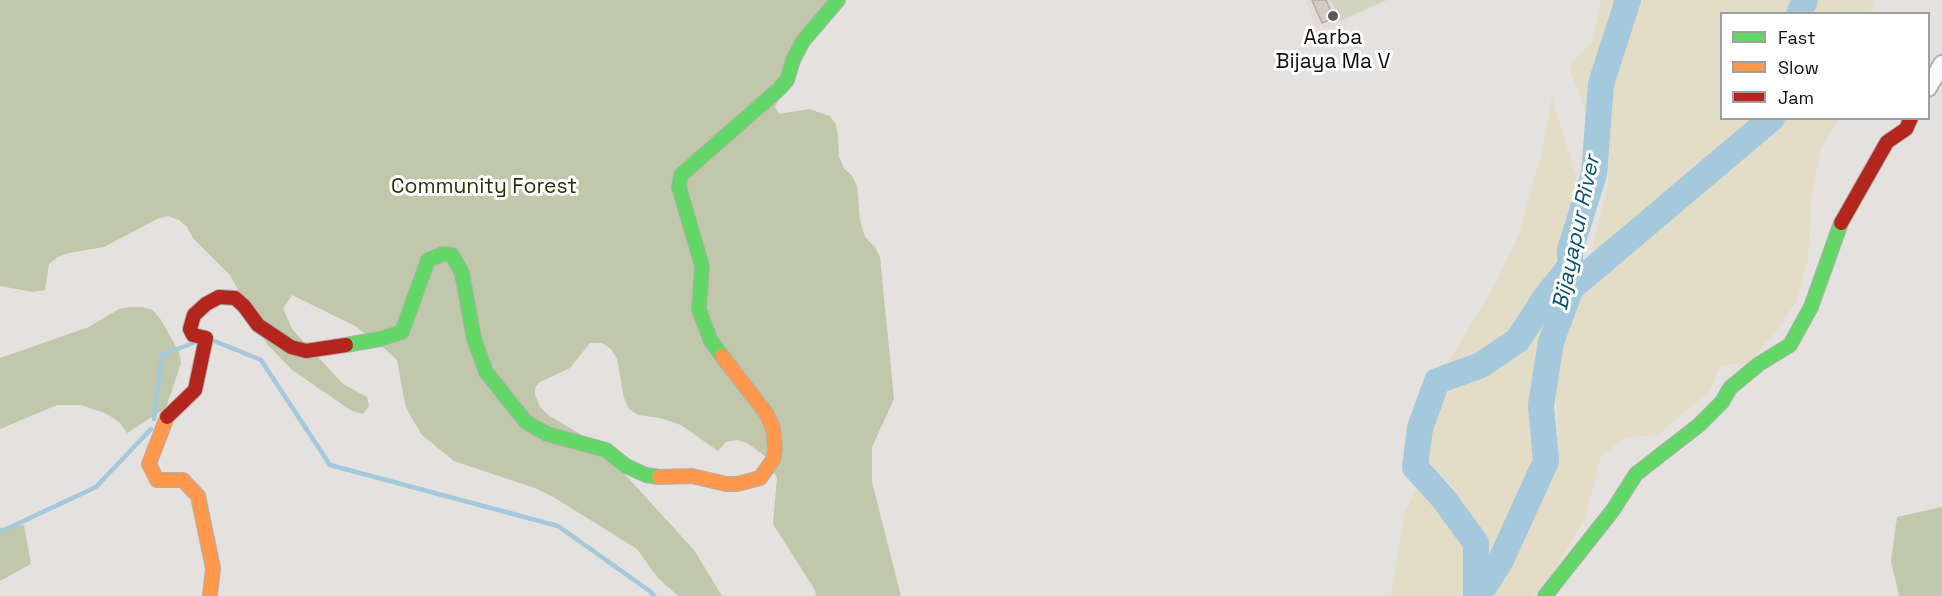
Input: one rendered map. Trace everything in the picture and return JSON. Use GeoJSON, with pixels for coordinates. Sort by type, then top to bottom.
{"type":"FeatureCollection","features":[{"type":"Feature","properties":{"kind":"street"},"geometry":{"type":"LineString","coordinates":[[210,596],[213,568],[198,496],[183,480],[157,480],[149,465],[165,419],[195,390],[206,338],[193,335],[190,329],[194,315],[206,304],[219,297],[234,298],[244,306],[258,325],[291,347],[306,351],[333,347],[402,332],[428,260],[443,254],[452,255],[462,273],[474,339],[486,372],[518,414],[536,428],[547,434],[606,450],[626,466],[646,475],[692,476],[726,484],[737,484],[760,478],[773,460],[775,449],[773,428],[766,413],[711,341],[702,321],[699,310],[702,267],[679,187],[681,175],[787,80],[793,60],[803,41],[838,0]]}},
{"type":"Feature","properties":{"kind":"street"},"geometry":{"type":"LineString","coordinates":[[1930,86],[1942,64]]}},
{"type":"Feature","properties":{"kind":"street"},"geometry":{"type":"LineString","coordinates":[[1545,596],[1613,510],[1636,474],[1699,425],[1722,402],[1730,388],[1760,364],[1790,345],[1811,307],[1842,221],[1887,142],[1906,129],[1910,120]]}},
{"type":"Feature","properties":{"kind":"shaded area","name":"Aarba Bijaya Ma V"},"geometry":{"type":"Polygon","coordinates":[[[1306,0],[1389,0],[1318,32],[1306,0]]]}},
{"type":"Feature","properties":{"kind":"green space","name":"Community Forest"},"geometry":{"type":"Polygon","coordinates":[[[0,0],[830,0],[775,107],[779,114],[809,109],[830,116],[836,125],[839,157],[857,186],[860,220],[865,237],[875,247],[880,257],[894,399],[872,447],[872,482],[901,596],[816,596],[815,590],[773,524],[777,478],[766,457],[747,443],[737,440],[726,442],[718,451],[681,425],[660,418],[638,415],[629,409],[624,398],[617,359],[611,349],[602,343],[590,343],[570,368],[540,382],[535,388],[535,395],[540,407],[548,415],[585,437],[630,480],[694,550],[722,596],[678,596],[658,578],[637,549],[555,498],[535,488],[454,461],[422,435],[410,415],[405,404],[397,360],[355,326],[292,295],[283,308],[292,329],[343,384],[367,397],[369,406],[363,414],[352,411],[292,370],[267,344],[230,275],[193,238],[187,227],[179,220],[168,216],[157,219],[104,247],[58,257],[49,264],[45,290],[33,292],[0,286],[0,0]]]}},
{"type":"Feature","properties":{"kind":"green space"},"geometry":{"type":"Polygon","coordinates":[[[1331,0],[1385,0],[1340,21],[1331,0]]]}},
{"type":"Feature","properties":{"kind":"green space"},"geometry":{"type":"Polygon","coordinates":[[[130,307],[153,310],[179,352],[181,363],[166,408],[127,433],[112,417],[80,405],[57,405],[0,429],[0,358],[89,327],[119,309],[130,307]]]}},
{"type":"Feature","properties":{"kind":"green space"},"geometry":{"type":"Polygon","coordinates":[[[1942,507],[1942,596],[1899,596],[1891,561],[1897,517],[1942,507]]]}},
{"type":"Feature","properties":{"kind":"green space"},"geometry":{"type":"Polygon","coordinates":[[[24,525],[31,564],[0,581],[0,528],[24,525]]]}},
{"type":"Feature","properties":{"kind":"sand"},"geometry":{"type":"Polygon","coordinates":[[[1601,0],[1795,0],[1790,12],[1720,12],[1720,120],[1767,120],[1655,206],[1588,265],[1609,180],[1569,66],[1592,42],[1601,0]]]}},
{"type":"Feature","properties":{"kind":"sand"},"geometry":{"type":"Polygon","coordinates":[[[1812,0],[1874,0],[1871,12],[1806,12],[1812,0]]]}},
{"type":"Feature","properties":{"kind":"sand"},"geometry":{"type":"Polygon","coordinates":[[[1552,98],[1578,183],[1557,258],[1512,335],[1446,365],[1492,290],[1519,234],[1542,152],[1552,98]]]}},
{"type":"Feature","properties":{"kind":"sand"},"geometry":{"type":"Polygon","coordinates":[[[1779,120],[1838,120],[1821,149],[1811,198],[1808,259],[1796,302],[1777,330],[1748,363],[1721,365],[1709,392],[1657,435],[1627,437],[1601,456],[1585,518],[1556,568],[1533,596],[1487,596],[1534,508],[1559,433],[1553,378],[1560,332],[1587,289],[1779,120]]]}},
{"type":"Feature","properties":{"kind":"sand"},"geometry":{"type":"Polygon","coordinates":[[[1562,285],[1570,288],[1540,342],[1541,435],[1509,516],[1487,563],[1483,534],[1452,486],[1426,463],[1423,419],[1446,389],[1500,368],[1528,335],[1562,285]]]}},
{"type":"Feature","properties":{"kind":"sand"},"geometry":{"type":"Polygon","coordinates":[[[1419,485],[1430,485],[1466,539],[1471,576],[1462,596],[1391,596],[1404,514],[1419,485]]]}},
{"type":"Feature","properties":{"kind":"building"},"geometry":{"type":"Polygon","coordinates":[[[1312,0],[1326,0],[1334,18],[1322,23],[1312,0]]]}},
{"type":"Feature","properties":{"kind":"waterway","name":"Bijayapur River"},"geometry":{"type":"LineString","coordinates":[[1478,596],[1500,562],[1546,461],[1541,405],[1551,342],[1571,288],[1570,250],[1594,174],[1601,84],[1628,0]]}},
{"type":"Feature","properties":{"kind":"waterway"},"geometry":{"type":"LineString","coordinates":[[1800,12],[1805,0]]}},
{"type":"Feature","properties":{"kind":"waterway"},"geometry":{"type":"LineString","coordinates":[[1571,288],[1770,120]]}},
{"type":"Feature","properties":{"kind":"waterway"},"geometry":{"type":"LineString","coordinates":[[1476,596],[1476,543],[1443,498],[1415,467],[1420,428],[1437,381],[1481,365],[1518,340],[1545,298],[1571,265]]}},
{"type":"Feature","properties":{"kind":"waterway"},"geometry":{"type":"LineString","coordinates":[[212,340],[261,360],[330,465],[558,526],[654,596]]}},
{"type":"Feature","properties":{"kind":"waterway"},"geometry":{"type":"LineString","coordinates":[[154,419],[162,355],[193,343]]}},
{"type":"Feature","properties":{"kind":"waterway"},"geometry":{"type":"LineString","coordinates":[[0,532],[96,487],[151,429]]}},
{"type":"Feature","properties":{"kind":"traffic: fast"},"geometry":{"type":"LineString","coordinates":[[722,356],[711,341],[699,310],[702,266],[679,187],[681,175],[779,89],[787,80],[793,60],[803,41],[838,0]]}},
{"type":"Feature","properties":{"kind":"traffic: fast"},"geometry":{"type":"LineString","coordinates":[[1545,596],[1613,510],[1636,474],[1699,425],[1722,402],[1730,388],[1759,364],[1790,345],[1811,307],[1841,223]]}},
{"type":"Feature","properties":{"kind":"traffic: fast"},"geometry":{"type":"LineString","coordinates":[[346,345],[380,339],[402,332],[428,260],[443,254],[452,255],[462,273],[474,339],[486,372],[526,422],[547,434],[606,450],[626,466],[646,475],[659,477]]}},
{"type":"Feature","properties":{"kind":"traffic: slow"},"geometry":{"type":"LineString","coordinates":[[659,477],[692,476],[726,484],[737,484],[760,478],[773,460],[775,449],[773,428],[766,413],[722,356]]}},
{"type":"Feature","properties":{"kind":"traffic: slow"},"geometry":{"type":"LineString","coordinates":[[167,417],[149,464],[157,480],[183,480],[198,496],[213,568],[210,596]]}},
{"type":"Feature","properties":{"kind":"traffic: jam"},"geometry":{"type":"LineString","coordinates":[[1841,223],[1887,142],[1906,129],[1910,120]]}},
{"type":"Feature","properties":{"kind":"traffic: jam"},"geometry":{"type":"LineString","coordinates":[[167,417],[195,390],[206,338],[193,335],[190,329],[194,315],[206,304],[219,297],[235,298],[258,325],[291,347],[306,351],[346,345]]}},
{"type":"Feature","properties":{"kind":"place","name":"Aarba Bijaya Ma V"},"geometry":{"type":"Point","coordinates":[1333,16]}}]}
